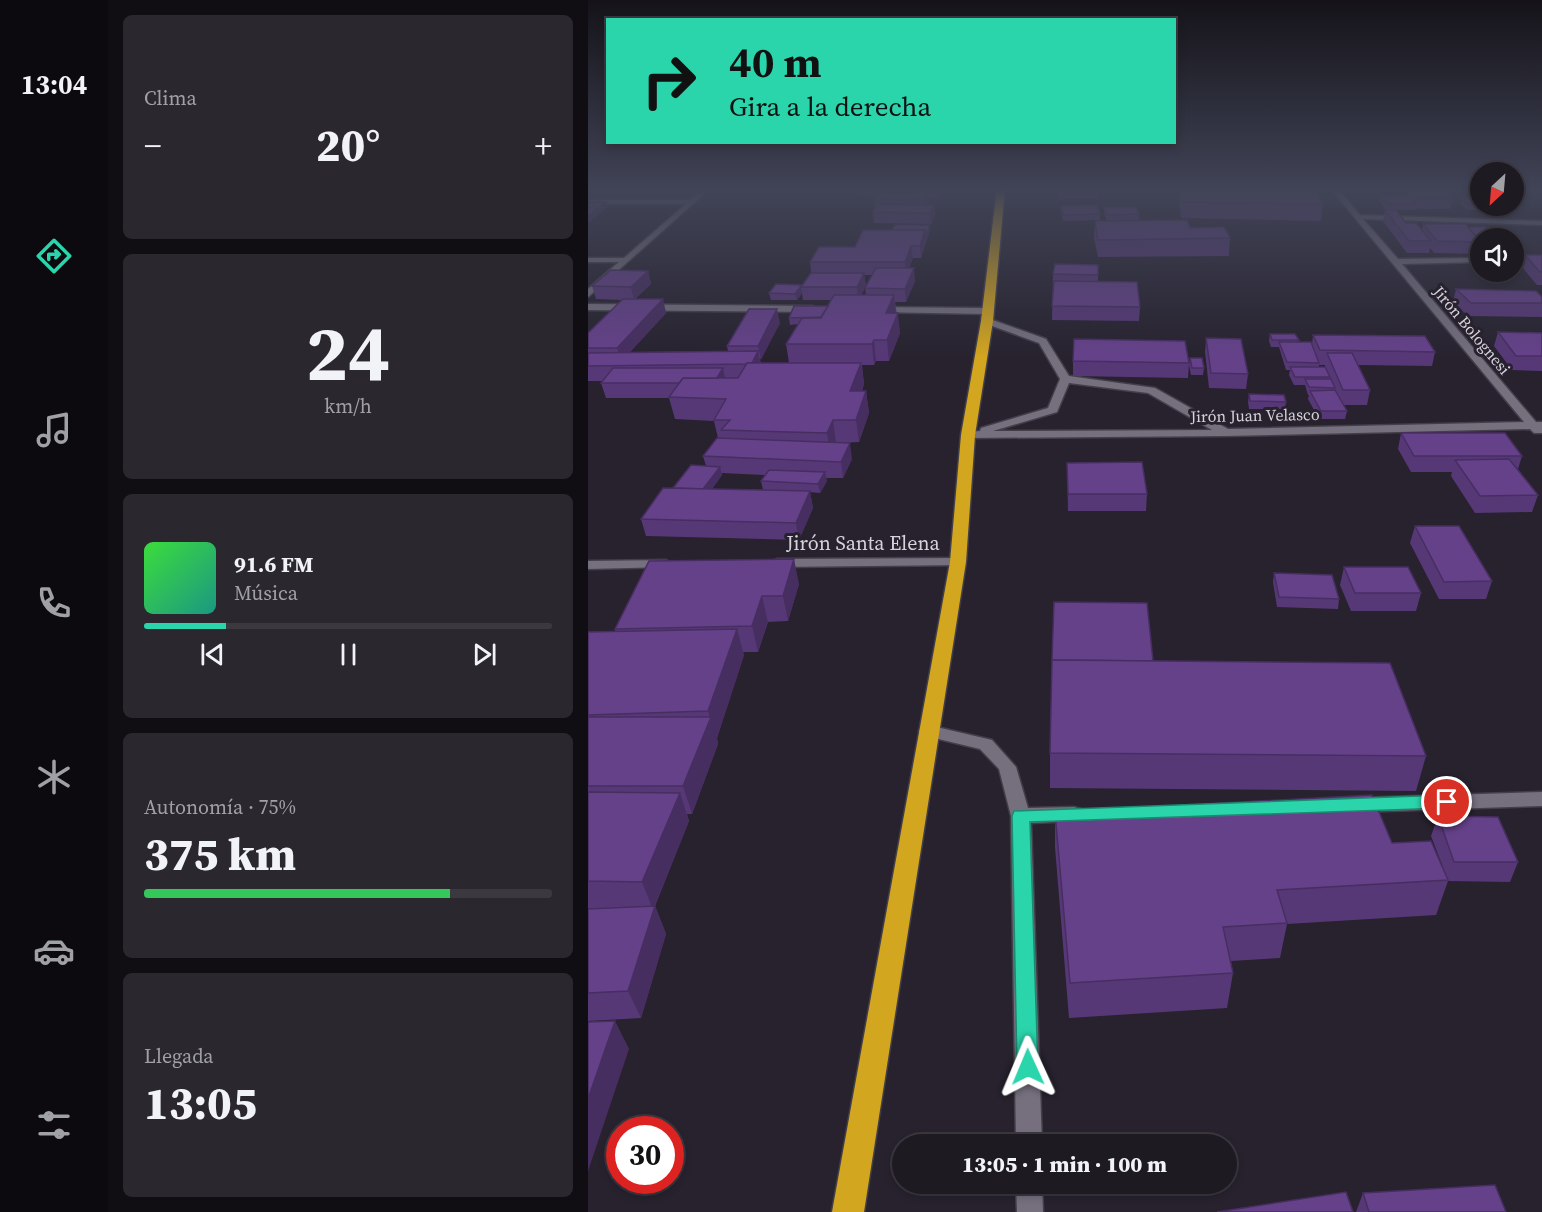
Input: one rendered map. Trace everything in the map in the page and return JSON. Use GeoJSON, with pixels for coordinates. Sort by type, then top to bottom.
{"type":"FeatureCollection","features":[{"type":"Feature","properties":{"kind":"highway"},"geometry":{"type":"LineString","coordinates":[[848,1212],[958,562],[968,435],[987,316],[995,245]]}},
{"type":"Feature","properties":{"kind":"street"},"geometry":{"type":"LineString","coordinates":[[588,294],[642,245]]}},
{"type":"Feature","properties":{"kind":"street","name":"Jirón Bolognesi"},"geometry":{"type":"LineString","coordinates":[[1380,245],[1538,425],[1542,435]]}},
{"type":"Feature","properties":{"kind":"street"},"geometry":{"type":"LineString","coordinates":[[588,260],[625,260]]}},
{"type":"Feature","properties":{"kind":"street"},"geometry":{"type":"LineString","coordinates":[[1395,262],[1470,260]]}},
{"type":"Feature","properties":{"kind":"street"},"geometry":{"type":"LineString","coordinates":[[1524,261],[1542,261]]}},
{"type":"Feature","properties":{"kind":"street"},"geometry":{"type":"LineString","coordinates":[[588,307],[823,309]]}},
{"type":"Feature","properties":{"kind":"street"},"geometry":{"type":"LineString","coordinates":[[870,310],[987,316],[1043,341],[1065,379]]}},
{"type":"Feature","properties":{"kind":"street"},"geometry":{"type":"LineString","coordinates":[[1065,379],[1150,390],[1226,433]]}},
{"type":"Feature","properties":{"kind":"street"},"geometry":{"type":"LineString","coordinates":[[968,435],[1053,410],[1065,379]]}},
{"type":"Feature","properties":{"kind":"street","name":"Jirón Juan Velasco"},"geometry":{"type":"LineString","coordinates":[[968,435],[1226,433],[1538,425]]}},
{"type":"Feature","properties":{"kind":"street","name":"Jirón Santa Elena"},"geometry":{"type":"LineString","coordinates":[[767,563],[958,562]]}},
{"type":"Feature","properties":{"kind":"street"},"geometry":{"type":"LineString","coordinates":[[588,565],[683,564]]}},
{"type":"Feature","properties":{"kind":"street"},"geometry":{"type":"LineString","coordinates":[[928,731],[986,744],[1007,766],[1021,816],[1029,1134]]}},
{"type":"Feature","properties":{"kind":"street"},"geometry":{"type":"LineString","coordinates":[[1341,805],[1542,799]]}},
{"type":"Feature","properties":{"kind":"street"},"geometry":{"type":"LineString","coordinates":[[1021,816],[1092,814]]}},
{"type":"Feature","properties":{"kind":"street"},"geometry":{"type":"LineString","coordinates":[[1029,1194],[1030,1212]]}},
{"type":"Feature","properties":{"kind":"building"},"geometry":{"type":"Polygon","coordinates":[[[856,245],[920,245],[911,246],[905,262],[810,262],[819,247],[855,247],[856,245]]]}},
{"type":"Feature","properties":{"kind":"building"},"geometry":{"type":"Polygon","coordinates":[[[1525,255],[1542,255],[1542,272],[1540,272],[1525,255]]]}},
{"type":"Feature","properties":{"kind":"building"},"geometry":{"type":"Polygon","coordinates":[[[1055,264],[1098,265],[1098,275],[1053,274],[1055,264]]]}},
{"type":"Feature","properties":{"kind":"building"},"geometry":{"type":"Polygon","coordinates":[[[876,268],[914,268],[905,289],[865,288],[876,268]]]}},
{"type":"Feature","properties":{"kind":"building"},"geometry":{"type":"Polygon","coordinates":[[[611,270],[648,271],[631,287],[592,286],[611,270]]]}},
{"type":"Feature","properties":{"kind":"building"},"geometry":{"type":"Polygon","coordinates":[[[811,273],[864,273],[857,287],[801,287],[811,273]]]}},
{"type":"Feature","properties":{"kind":"building"},"geometry":{"type":"Polygon","coordinates":[[[1054,281],[1137,282],[1140,307],[1052,306],[1054,281]]]}},
{"type":"Feature","properties":{"kind":"building"},"geometry":{"type":"Polygon","coordinates":[[[776,284],[802,285],[795,294],[769,293],[776,284]]]}},
{"type":"Feature","properties":{"kind":"building"},"geometry":{"type":"Polygon","coordinates":[[[1456,289],[1536,291],[1542,297],[1542,303],[1471,303],[1456,289]]]}},
{"type":"Feature","properties":{"kind":"building"},"geometry":{"type":"Polygon","coordinates":[[[834,295],[894,295],[886,313],[898,313],[887,340],[874,340],[872,344],[786,344],[802,318],[821,318],[834,295]]]}},
{"type":"Feature","properties":{"kind":"building"},"geometry":{"type":"Polygon","coordinates":[[[623,299],[663,299],[617,348],[588,348],[588,333],[623,299]]]}},
{"type":"Feature","properties":{"kind":"building"},"geometry":{"type":"Polygon","coordinates":[[[794,306],[828,306],[821,317],[789,318],[794,306]]]}},
{"type":"Feature","properties":{"kind":"building"},"geometry":{"type":"Polygon","coordinates":[[[749,309],[777,309],[758,346],[727,346],[749,309]]]}},
{"type":"Feature","properties":{"kind":"building"},"geometry":{"type":"Polygon","coordinates":[[[1498,332],[1542,333],[1542,356],[1516,356],[1498,332]]]}},
{"type":"Feature","properties":{"kind":"building"},"geometry":{"type":"Polygon","coordinates":[[[1270,334],[1295,334],[1299,340],[1272,340],[1270,334]]]}},
{"type":"Feature","properties":{"kind":"building"},"geometry":{"type":"Polygon","coordinates":[[[1313,335],[1425,336],[1435,352],[1320,350],[1313,335]]]}},
{"type":"Feature","properties":{"kind":"building"},"geometry":{"type":"Polygon","coordinates":[[[1206,338],[1241,339],[1248,374],[1211,373],[1206,338]]]}},
{"type":"Feature","properties":{"kind":"building"},"geometry":{"type":"Polygon","coordinates":[[[1074,339],[1185,341],[1189,363],[1073,361],[1074,339]]]}},
{"type":"Feature","properties":{"kind":"building"},"geometry":{"type":"Polygon","coordinates":[[[1279,342],[1311,342],[1319,363],[1287,362],[1279,342]]]}},
{"type":"Feature","properties":{"kind":"building"},"geometry":{"type":"Polygon","coordinates":[[[758,351],[752,363],[746,364],[588,366],[588,353],[758,351]]]}},
{"type":"Feature","properties":{"kind":"building"},"geometry":{"type":"Polygon","coordinates":[[[1327,353],[1352,353],[1370,390],[1343,390],[1327,353]]]}},
{"type":"Feature","properties":{"kind":"building"},"geometry":{"type":"Polygon","coordinates":[[[1190,358],[1202,358],[1204,368],[1192,368],[1190,358]]]}},
{"type":"Feature","properties":{"kind":"building"},"geometry":{"type":"Polygon","coordinates":[[[747,363],[861,363],[850,391],[866,391],[856,420],[833,420],[827,433],[721,430],[730,420],[714,420],[726,399],[669,397],[683,378],[738,378],[747,363]]]}},
{"type":"Feature","properties":{"kind":"building"},"geometry":{"type":"Polygon","coordinates":[[[1290,367],[1325,367],[1330,377],[1295,377],[1290,367]]]}},
{"type":"Feature","properties":{"kind":"building"},"geometry":{"type":"Polygon","coordinates":[[[613,368],[723,368],[717,378],[683,378],[679,383],[601,383],[613,368]]]}},
{"type":"Feature","properties":{"kind":"building"},"geometry":{"type":"Polygon","coordinates":[[[1305,379],[1331,379],[1335,388],[1309,387],[1305,379]]]}},
{"type":"Feature","properties":{"kind":"building"},"geometry":{"type":"Polygon","coordinates":[[[1335,390],[1347,411],[1321,411],[1310,391],[1335,390]]]}},
{"type":"Feature","properties":{"kind":"building"},"geometry":{"type":"Polygon","coordinates":[[[1249,394],[1284,395],[1286,402],[1250,401],[1249,394]]]}},
{"type":"Feature","properties":{"kind":"building"},"geometry":{"type":"Polygon","coordinates":[[[1401,433],[1505,433],[1522,456],[1414,456],[1401,433]]]}},
{"type":"Feature","properties":{"kind":"building"},"geometry":{"type":"Polygon","coordinates":[[[717,438],[850,443],[841,462],[703,456],[717,438]]]}},
{"type":"Feature","properties":{"kind":"building"},"geometry":{"type":"Polygon","coordinates":[[[1509,459],[1538,495],[1480,496],[1455,460],[1509,459]]]}},
{"type":"Feature","properties":{"kind":"building"},"geometry":{"type":"Polygon","coordinates":[[[1142,462],[1147,494],[1068,494],[1067,463],[1142,462]]]}},
{"type":"Feature","properties":{"kind":"building"},"geometry":{"type":"Polygon","coordinates":[[[691,465],[720,467],[703,489],[673,488],[691,465]]]}},
{"type":"Feature","properties":{"kind":"building"},"geometry":{"type":"Polygon","coordinates":[[[769,470],[825,472],[818,484],[761,481],[769,470]]]}},
{"type":"Feature","properties":{"kind":"building"},"geometry":{"type":"Polygon","coordinates":[[[663,488],[810,491],[796,523],[641,519],[663,488]]]}},
{"type":"Feature","properties":{"kind":"building"},"geometry":{"type":"Polygon","coordinates":[[[1415,526],[1459,526],[1492,581],[1444,582],[1415,526]]]}},
{"type":"Feature","properties":{"kind":"building"},"geometry":{"type":"Polygon","coordinates":[[[794,559],[783,596],[762,596],[752,626],[615,629],[649,561],[794,559]]]}},
{"type":"Feature","properties":{"kind":"building"},"geometry":{"type":"Polygon","coordinates":[[[1344,567],[1408,567],[1421,593],[1355,593],[1344,567]]]}},
{"type":"Feature","properties":{"kind":"building"},"geometry":{"type":"Polygon","coordinates":[[[1274,573],[1332,575],[1339,599],[1279,597],[1274,573]]]}},
{"type":"Feature","properties":{"kind":"building"},"geometry":{"type":"Polygon","coordinates":[[[1054,602],[1147,603],[1153,661],[1052,660],[1054,602]]]}},
{"type":"Feature","properties":{"kind":"building"},"geometry":{"type":"Polygon","coordinates":[[[737,629],[708,711],[588,715],[588,632],[737,629]]]}},
{"type":"Feature","properties":{"kind":"building"},"geometry":{"type":"Polygon","coordinates":[[[1052,660],[1390,663],[1426,756],[1050,753],[1052,660]]]}},
{"type":"Feature","properties":{"kind":"building"},"geometry":{"type":"Polygon","coordinates":[[[588,717],[711,717],[683,786],[588,786],[588,717]]]}},
{"type":"Feature","properties":{"kind":"building"},"geometry":{"type":"Polygon","coordinates":[[[588,792],[680,793],[642,882],[588,881],[588,792]]]}},
{"type":"Feature","properties":{"kind":"building"},"geometry":{"type":"Polygon","coordinates":[[[1372,795],[1392,843],[1431,841],[1448,880],[1277,890],[1287,923],[1223,927],[1233,973],[1070,983],[1055,812],[1372,795]]]}},
{"type":"Feature","properties":{"kind":"building"},"geometry":{"type":"Polygon","coordinates":[[[1438,816],[1498,817],[1518,862],[1454,862],[1438,816]]]}},
{"type":"Feature","properties":{"kind":"building"},"geometry":{"type":"Polygon","coordinates":[[[655,906],[628,991],[588,993],[588,909],[655,906]]]}},
{"type":"Feature","properties":{"kind":"building"},"geometry":{"type":"Polygon","coordinates":[[[615,1021],[588,1099],[588,1022],[615,1021]]]}},
{"type":"Feature","properties":{"kind":"building"},"geometry":{"type":"Polygon","coordinates":[[[1495,1185],[1506,1212],[1369,1212],[1363,1193],[1495,1185]]]}},
{"type":"Feature","properties":{"kind":"building"},"geometry":{"type":"Polygon","coordinates":[[[1346,1192],[1353,1212],[1217,1212],[1346,1192]]]}},
{"type":"Feature","properties":{"kind":"route"},"geometry":{"type":"LineString","coordinates":[[1028,1067],[1021,816],[1447,802]]}}]}
